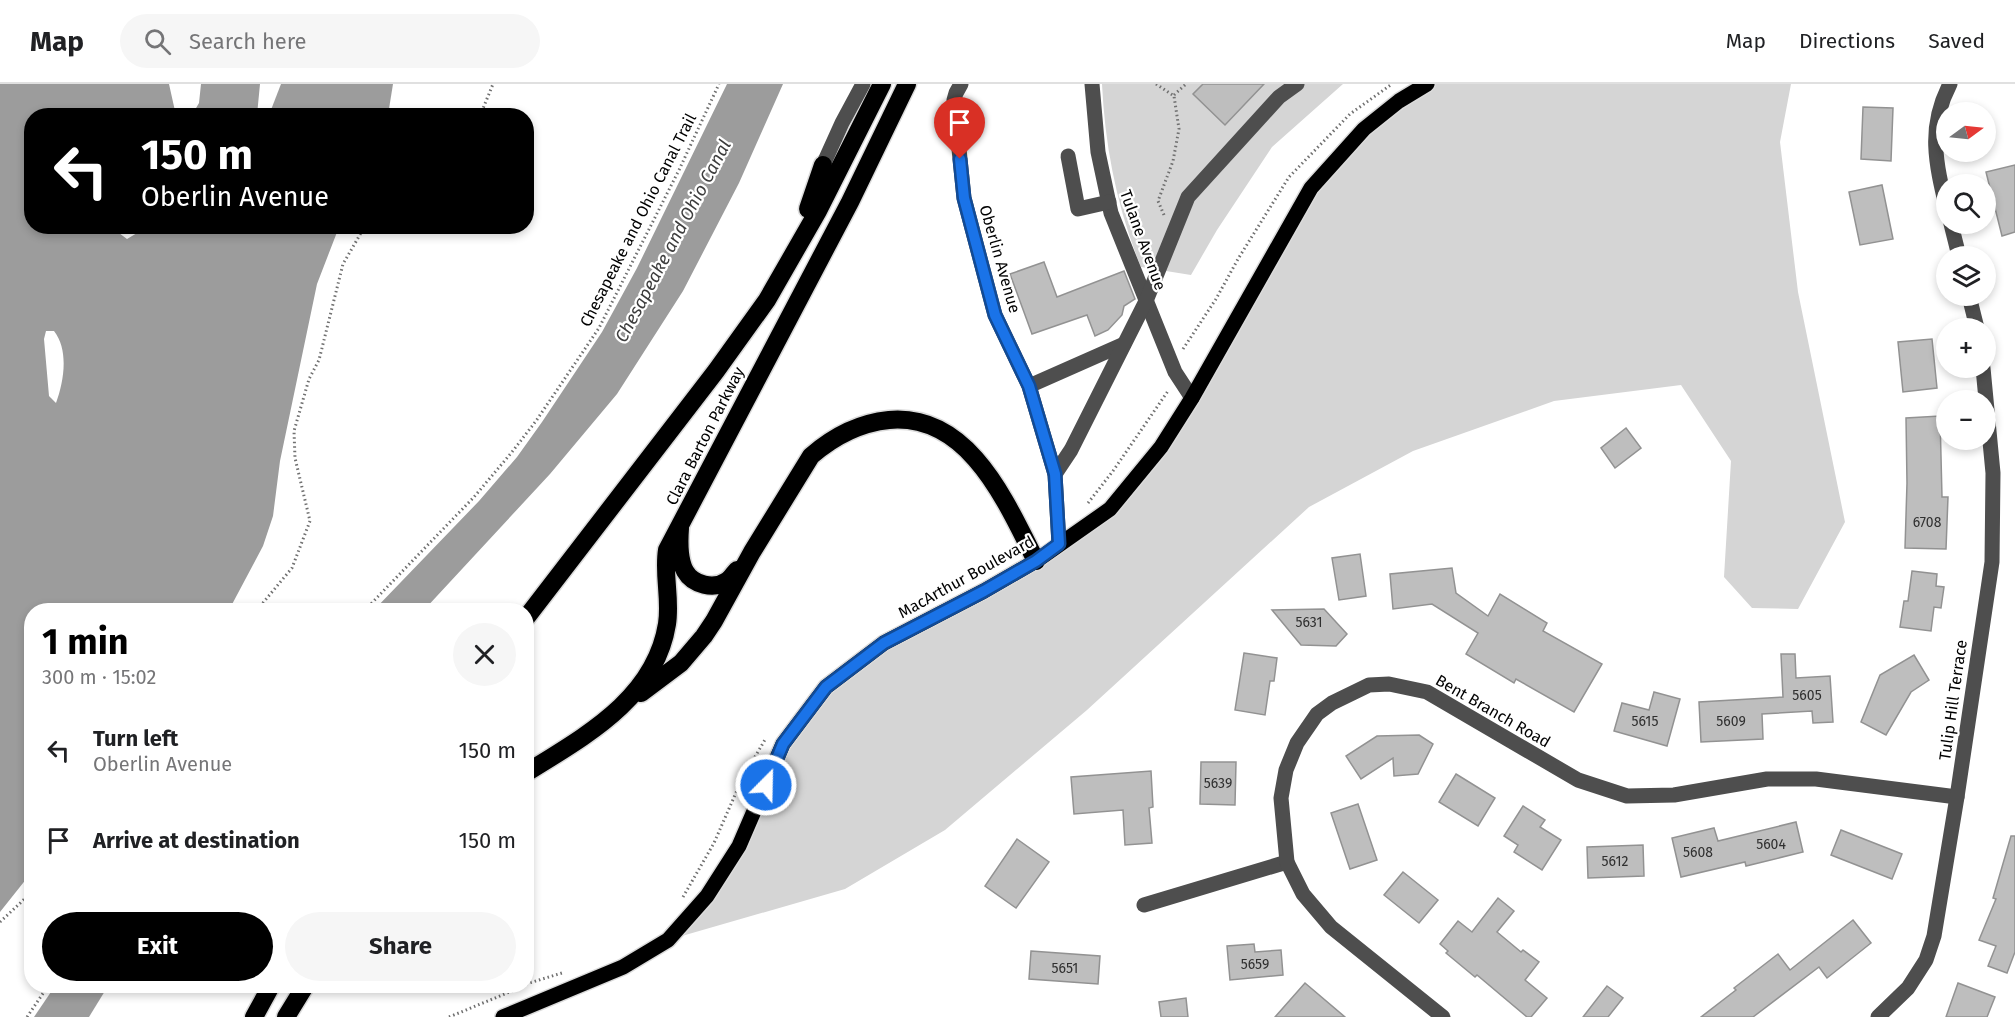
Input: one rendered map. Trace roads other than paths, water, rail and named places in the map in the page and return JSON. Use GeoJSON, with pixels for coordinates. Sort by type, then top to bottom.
{"type":"FeatureCollection","features":[{"type":"Feature","properties":{"kind":"highway","name":"Clara Barton Parkway"},"geometry":{"type":"LineString","coordinates":[[534,608],[717,371],[766,300],[818,211],[882,84]]}},
{"type":"Feature","properties":{"kind":"highway","name":"Clara Barton Parkway"},"geometry":{"type":"LineString","coordinates":[[534,768],[623,707],[645,681],[655,663],[668,622],[665,565],[667,550],[850,202],[907,84]]}},
{"type":"Feature","properties":{"kind":"highway"},"geometry":{"type":"LineString","coordinates":[[766,300],[807,215],[823,165]]}},
{"type":"Feature","properties":{"kind":"highway"},"geometry":{"type":"LineString","coordinates":[[623,707],[667,674],[693,649],[714,621],[752,552],[811,456],[825,443],[857,427],[874,421],[897,419],[915,421],[934,427],[957,439],[991,479],[1036,561]]}},
{"type":"Feature","properties":{"kind":"highway"},"geometry":{"type":"LineString","coordinates":[[680,525],[679,543],[684,570],[700,584],[717,585],[728,580],[752,552]]}},
{"type":"Feature","properties":{"kind":"highway"},"geometry":{"type":"LineString","coordinates":[[254,1017],[267,993]]}},
{"type":"Feature","properties":{"kind":"highway"},"geometry":{"type":"LineString","coordinates":[[286,1017],[301,993]]}},
{"type":"Feature","properties":{"kind":"main road","name":"MacArthur Boulevard"},"geometry":{"type":"LineString","coordinates":[[503,1017],[623,967],[668,940],[707,896],[740,846],[783,744],[826,687],[884,643],[1036,561],[1110,509],[1161,447],[1192,398],[1311,188],[1364,129],[1399,101],[1427,84]]}},
{"type":"Feature","properties":{"kind":"street"},"geometry":{"type":"LineString","coordinates":[[823,165],[863,84]]}},
{"type":"Feature","properties":{"kind":"street","name":"Oberlin Avenue"},"geometry":{"type":"LineString","coordinates":[[961,84],[954,100],[964,198],[995,315],[1029,386],[1055,474],[1059,544]]}},
{"type":"Feature","properties":{"kind":"street","name":"Tulane Avenue"},"geometry":{"type":"LineString","coordinates":[[1092,84],[1098,152],[1111,213],[1175,372],[1192,398]]}},
{"type":"Feature","properties":{"kind":"street"},"geometry":{"type":"LineString","coordinates":[[1055,474],[1071,450],[1146,301],[1188,197],[1279,97],[1297,84]]}},
{"type":"Feature","properties":{"kind":"street"},"geometry":{"type":"LineString","coordinates":[[1938,174],[1935,134],[1950,84]]}},
{"type":"Feature","properties":{"kind":"street"},"geometry":{"type":"LineString","coordinates":[[1068,156],[1078,209],[1109,202]]}},
{"type":"Feature","properties":{"kind":"street"},"geometry":{"type":"LineString","coordinates":[[1029,386],[1124,344]]}},
{"type":"Feature","properties":{"kind":"street","name":"Tulip Hill Terrace"},"geometry":{"type":"LineString","coordinates":[[1878,1017],[1908,988],[1926,960],[1934,936],[1992,562],[1993,473],[1984,378]]}},
{"type":"Feature","properties":{"kind":"street","name":"Bent Branch Road"},"geometry":{"type":"LineString","coordinates":[[1443,1017],[1331,927],[1303,894],[1287,862],[1281,798],[1286,770],[1297,743],[1317,714],[1332,703],[1369,686],[1389,684],[1427,692],[1578,780],[1627,796],[1674,795],[1767,779],[1816,779],[1957,797]]}},
{"type":"Feature","properties":{"kind":"street"},"geometry":{"type":"LineString","coordinates":[[1144,906],[1287,862]]}},
{"type":"Feature","properties":{"kind":"water"},"geometry":{"type":"Polygon","coordinates":[[[0,84],[169,84],[174,108],[24,108],[24,234],[120,234],[127,239],[135,234],[336,234],[317,284],[280,461],[273,516],[263,546],[233,603],[24,603],[24,882],[0,912],[0,84]],[[46,331],[44,339],[49,396],[56,403],[64,366],[59,339],[54,331],[46,331]]]}},
{"type":"Feature","properties":{"kind":"water"},"geometry":{"type":"Polygon","coordinates":[[[201,84],[260,84],[258,108],[196,108],[199,103],[201,84]]]}},
{"type":"Feature","properties":{"kind":"water"},"geometry":{"type":"Polygon","coordinates":[[[281,84],[393,84],[389,108],[272,108],[281,84]]]}},
{"type":"Feature","properties":{"kind":"water","name":"Chesapeake and Ohio Canal"},"geometry":{"type":"Polygon","coordinates":[[[727,84],[783,84],[739,183],[683,291],[617,394],[550,474],[430,603],[381,603],[479,501],[517,457],[602,332],[637,268],[727,84]]]}},
{"type":"Feature","properties":{"kind":"water"},"geometry":{"type":"Polygon","coordinates":[[[50,993],[104,993],[89,1017],[34,1017],[50,993]]]}}]}
